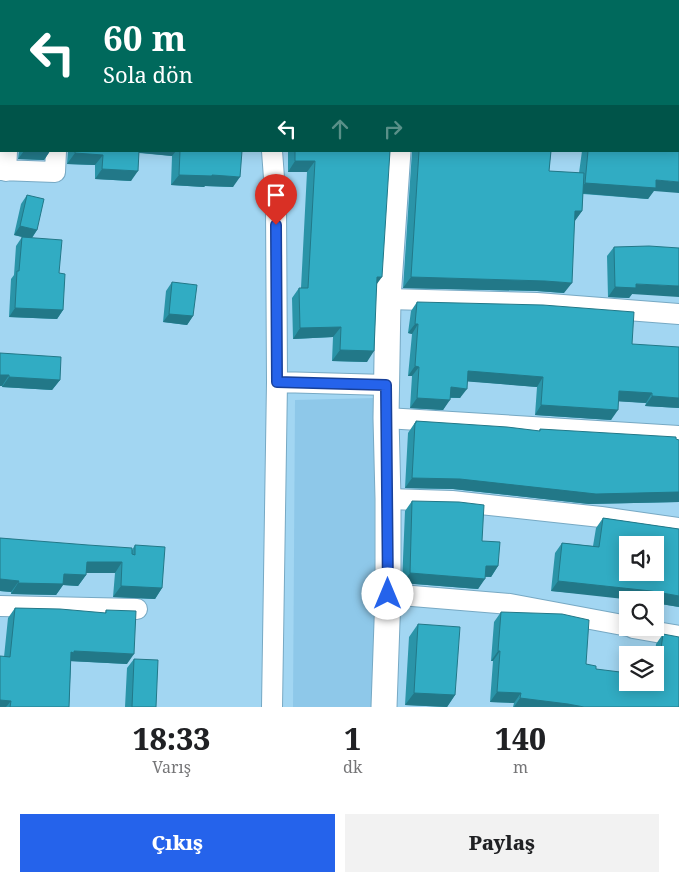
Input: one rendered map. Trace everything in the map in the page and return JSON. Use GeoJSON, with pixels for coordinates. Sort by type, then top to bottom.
{"type":"FeatureCollection","features":[{"type":"Feature","properties":{"kind":"street"},"geometry":{"type":"LineString","coordinates":[[4,164],[56,172],[56,152]]}},
{"type":"Feature","properties":{"kind":"street"},"geometry":{"type":"LineString","coordinates":[[272,152],[276,206],[277,382],[272,707]]}},
{"type":"Feature","properties":{"kind":"street"},"geometry":{"type":"LineString","coordinates":[[384,707],[388,594],[386,385],[388,299],[398,152]]}},
{"type":"Feature","properties":{"kind":"street"},"geometry":{"type":"LineString","coordinates":[[388,299],[538,303],[679,314]]}},
{"type":"Feature","properties":{"kind":"street"},"geometry":{"type":"LineString","coordinates":[[277,382],[386,385]]}},
{"type":"Feature","properties":{"kind":"street"},"geometry":{"type":"LineString","coordinates":[[386,418],[679,436]]}},
{"type":"Feature","properties":{"kind":"street"},"geometry":{"type":"LineString","coordinates":[[388,499],[452,501],[600,517],[679,528]]}},
{"type":"Feature","properties":{"kind":"street"},"geometry":{"type":"LineString","coordinates":[[388,594],[510,604],[619,624]]}},
{"type":"Feature","properties":{"kind":"street"},"geometry":{"type":"LineString","coordinates":[[0,606],[137,608]]}},
{"type":"Feature","properties":{"kind":"street"},"geometry":{"type":"LineString","coordinates":[[664,633],[679,636]]}},
{"type":"Feature","properties":{"kind":"shaded area"},"geometry":{"type":"Polygon","coordinates":[[[374,398],[375,707],[293,707],[295,400],[374,398]]]}},
{"type":"Feature","properties":{"kind":"building"},"geometry":{"type":"Polygon","coordinates":[[[139,152],[138,171],[102,169],[103,155],[75,153],[139,152]]]}},
{"type":"Feature","properties":{"kind":"building"},"geometry":{"type":"Polygon","coordinates":[[[180,152],[242,152],[240,177],[179,175],[180,152]]]}},
{"type":"Feature","properties":{"kind":"building"},"geometry":{"type":"Polygon","coordinates":[[[295,152],[390,152],[382,277],[377,277],[374,351],[340,350],[341,327],[300,328],[299,288],[308,288],[315,161],[295,161],[295,152]]]}},
{"type":"Feature","properties":{"kind":"building"},"geometry":{"type":"Polygon","coordinates":[[[419,152],[551,152],[549,171],[584,173],[582,211],[575,211],[572,283],[411,277],[419,152]]]}},
{"type":"Feature","properties":{"kind":"building"},"geometry":{"type":"Polygon","coordinates":[[[588,152],[679,152],[679,182],[656,180],[656,188],[585,183],[588,152]]]}},
{"type":"Feature","properties":{"kind":"building"},"geometry":{"type":"Polygon","coordinates":[[[27,195],[44,199],[37,230],[20,226],[27,195]]]}},
{"type":"Feature","properties":{"kind":"building"},"geometry":{"type":"Polygon","coordinates":[[[22,237],[62,240],[59,273],[65,274],[63,310],[15,308],[17,271],[19,271],[22,237]]]}},
{"type":"Feature","properties":{"kind":"building"},"geometry":{"type":"Polygon","coordinates":[[[649,246],[679,248],[679,286],[636,284],[636,288],[615,287],[614,247],[649,246]]]}},
{"type":"Feature","properties":{"kind":"building"},"geometry":{"type":"Polygon","coordinates":[[[172,282],[197,285],[193,316],[169,314],[172,282]]]}},
{"type":"Feature","properties":{"kind":"building"},"geometry":{"type":"Polygon","coordinates":[[[417,302],[543,305],[634,312],[632,344],[679,347],[679,398],[652,396],[652,393],[619,391],[618,410],[541,405],[543,377],[468,371],[467,389],[451,387],[450,400],[417,398],[419,367],[415,366],[418,324],[415,324],[417,302]]]}},
{"type":"Feature","properties":{"kind":"building"},"geometry":{"type":"Polygon","coordinates":[[[0,353],[61,357],[60,380],[0,375],[0,353]]]}},
{"type":"Feature","properties":{"kind":"building"},"geometry":{"type":"Polygon","coordinates":[[[416,421],[540,431],[540,429],[676,437],[679,440],[679,492],[596,494],[460,479],[412,478],[416,421]]]}},
{"type":"Feature","properties":{"kind":"building"},"geometry":{"type":"Polygon","coordinates":[[[412,501],[459,502],[484,505],[482,541],[500,542],[498,566],[486,566],[485,579],[410,573],[412,501]]]}},
{"type":"Feature","properties":{"kind":"building"},"geometry":{"type":"Polygon","coordinates":[[[603,518],[679,529],[679,596],[664,593],[664,591],[558,581],[562,543],[599,547],[603,518]]]}},
{"type":"Feature","properties":{"kind":"building"},"geometry":{"type":"Polygon","coordinates":[[[0,538],[132,548],[132,554],[135,555],[135,545],[165,547],[162,588],[121,586],[122,562],[87,562],[86,575],[64,574],[63,584],[18,583],[19,581],[0,579],[0,538]]]}},
{"type":"Feature","properties":{"kind":"building"},"geometry":{"type":"Polygon","coordinates":[[[15,608],[106,613],[106,610],[136,611],[134,654],[71,652],[69,707],[10,707],[11,701],[0,700],[0,656],[10,657],[15,608]]]}},
{"type":"Feature","properties":{"kind":"building"},"geometry":{"type":"Polygon","coordinates":[[[501,612],[562,614],[589,620],[586,664],[596,666],[596,669],[619,672],[619,691],[664,691],[664,646],[661,646],[663,636],[664,634],[679,637],[679,707],[584,707],[520,698],[521,693],[497,692],[500,651],[498,651],[501,612]]]}},
{"type":"Feature","properties":{"kind":"building"},"geometry":{"type":"Polygon","coordinates":[[[418,624],[460,627],[455,695],[414,693],[418,624]]]}},
{"type":"Feature","properties":{"kind":"building"},"geometry":{"type":"Polygon","coordinates":[[[134,659],[158,660],[156,707],[132,707],[134,659]]]}},
{"type":"Feature","properties":{"kind":"route"},"geometry":{"type":"LineString","coordinates":[[276,225],[277,382],[386,385],[388,594]]}}]}
